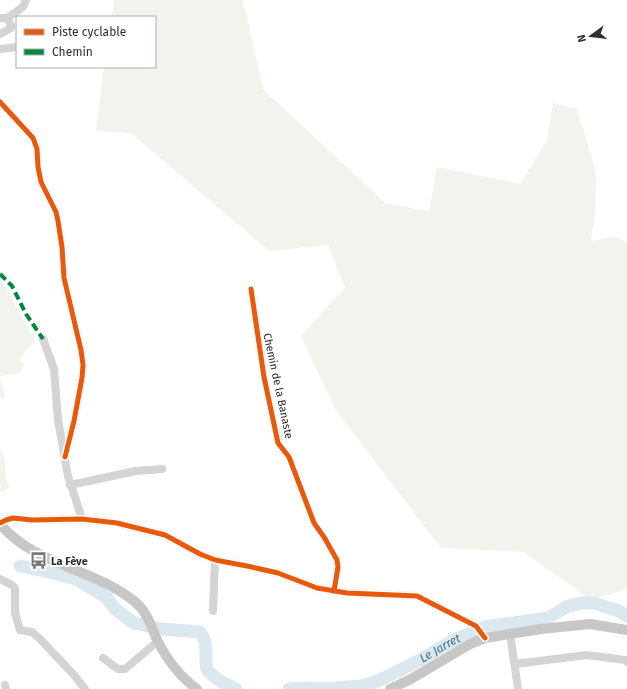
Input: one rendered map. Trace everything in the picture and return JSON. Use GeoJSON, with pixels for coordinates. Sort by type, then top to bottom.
{"type":"FeatureCollection","features":[{"type":"Feature","properties":{"kind":"main road"},"geometry":{"type":"LineString","coordinates":[[0,523],[8,534],[28,548],[121,592],[140,607],[149,619],[156,637],[181,676],[197,689]]}},
{"type":"Feature","properties":{"kind":"main road"},"geometry":{"type":"LineString","coordinates":[[390,689],[402,687],[484,636],[566,625],[590,624],[627,630]]}},
{"type":"Feature","properties":{"kind":"street"},"geometry":{"type":"LineString","coordinates":[[0,34],[11,28],[11,25],[4,18],[24,7],[26,0]]}},
{"type":"Feature","properties":{"kind":"street"},"geometry":{"type":"LineString","coordinates":[[0,49],[16,47]]}},
{"type":"Feature","properties":{"kind":"street"},"geometry":{"type":"LineString","coordinates":[[0,102],[33,138],[37,149],[41,182],[56,212],[58,221],[62,247],[64,278],[83,364],[74,421],[65,457]]}},
{"type":"Feature","properties":{"kind":"street","name":"Chemin de la Banaste"},"geometry":{"type":"LineString","coordinates":[[251,289],[264,377],[278,443],[289,457],[314,523],[337,560],[338,567],[334,591]]}},
{"type":"Feature","properties":{"kind":"street"},"geometry":{"type":"LineString","coordinates":[[43,339],[54,369],[58,420],[70,485],[82,520]]}},
{"type":"Feature","properties":{"kind":"street"},"geometry":{"type":"LineString","coordinates":[[70,485],[136,471],[162,469]]}},
{"type":"Feature","properties":{"kind":"street"},"geometry":{"type":"LineString","coordinates":[[0,523],[13,518],[32,520],[82,520],[117,523],[165,535],[200,554],[215,560],[278,573],[317,588],[334,591],[417,596],[476,626],[484,636]]}},
{"type":"Feature","properties":{"kind":"street"},"geometry":{"type":"LineString","coordinates":[[213,611],[215,560]]}},
{"type":"Feature","properties":{"kind":"street"},"geometry":{"type":"LineString","coordinates":[[0,579],[15,588],[15,613],[20,630],[32,632],[41,640],[85,689]]}},
{"type":"Feature","properties":{"kind":"street"},"geometry":{"type":"LineString","coordinates":[[510,633],[518,689]]}},
{"type":"Feature","properties":{"kind":"street"},"geometry":{"type":"LineString","coordinates":[[103,658],[118,669],[125,669],[156,637]]}},
{"type":"Feature","properties":{"kind":"street"},"geometry":{"type":"LineString","coordinates":[[515,664],[587,655],[625,660],[627,662]]}},
{"type":"Feature","properties":{"kind":"shaded area"},"geometry":{"type":"Polygon","coordinates":[[[114,0],[243,0],[263,89],[385,203],[429,211],[437,167],[520,184],[547,140],[553,103],[577,109],[596,173],[595,217],[590,242],[614,236],[627,242],[627,589],[591,600],[524,552],[441,548],[335,409],[301,336],[345,288],[328,245],[269,251],[131,133],[96,131],[104,68],[156,68],[156,16],[112,16],[114,0]]]}},
{"type":"Feature","properties":{"kind":"shaded area"},"geometry":{"type":"Polygon","coordinates":[[[0,277],[35,341],[19,359],[24,364],[19,374],[0,376],[0,277]]]}},
{"type":"Feature","properties":{"kind":"shaded area"},"geometry":{"type":"Polygon","coordinates":[[[0,376],[5,397],[0,399],[0,376]]]}},
{"type":"Feature","properties":{"kind":"shaded area"},"geometry":{"type":"Polygon","coordinates":[[[0,449],[5,460],[6,478],[10,487],[3,492],[0,491],[0,449]]]}},
{"type":"Feature","properties":{"kind":"waterway","name":"Le Jarret"},"geometry":{"type":"LineString","coordinates":[[20,566],[76,579],[106,597],[115,609],[134,623],[162,629],[200,632],[206,645],[207,669],[216,678],[236,689]]}},
{"type":"Feature","properties":{"kind":"waterway","name":"Le Jarret"},"geometry":{"type":"LineString","coordinates":[[323,689],[361,686],[378,681],[420,660],[452,641],[485,627],[548,618],[568,606],[581,603],[594,603],[619,611],[627,616]]}},
{"type":"Feature","properties":{"kind":"waterway","name":"Le Jarret"},"geometry":{"type":"LineString","coordinates":[[289,689],[321,689]]}},
{"type":"Feature","properties":{"kind":"marked path"},"geometry":{"type":"LineString","coordinates":[[0,274],[12,286],[26,314],[43,339]]}},
{"type":"Feature","properties":{"kind":"cycle path"},"geometry":{"type":"LineString","coordinates":[[0,102],[33,138],[37,149],[41,182],[56,212],[58,221],[62,247],[64,278],[81,350],[83,365],[74,421],[65,457]]}},
{"type":"Feature","properties":{"kind":"cycle path"},"geometry":{"type":"LineString","coordinates":[[251,289],[264,377],[278,443],[289,457],[314,523],[337,560],[338,567],[334,591]]}},
{"type":"Feature","properties":{"kind":"cycle path"},"geometry":{"type":"LineString","coordinates":[[0,523],[13,518],[32,520],[82,519],[117,523],[165,535],[200,554],[215,560],[278,573],[317,588],[347,593],[417,596],[476,626],[485,638]]}},
{"type":"Feature","properties":{"kind":"place","name":"La Fève"},"geometry":{"type":"Point","coordinates":[38,561]}}]}
